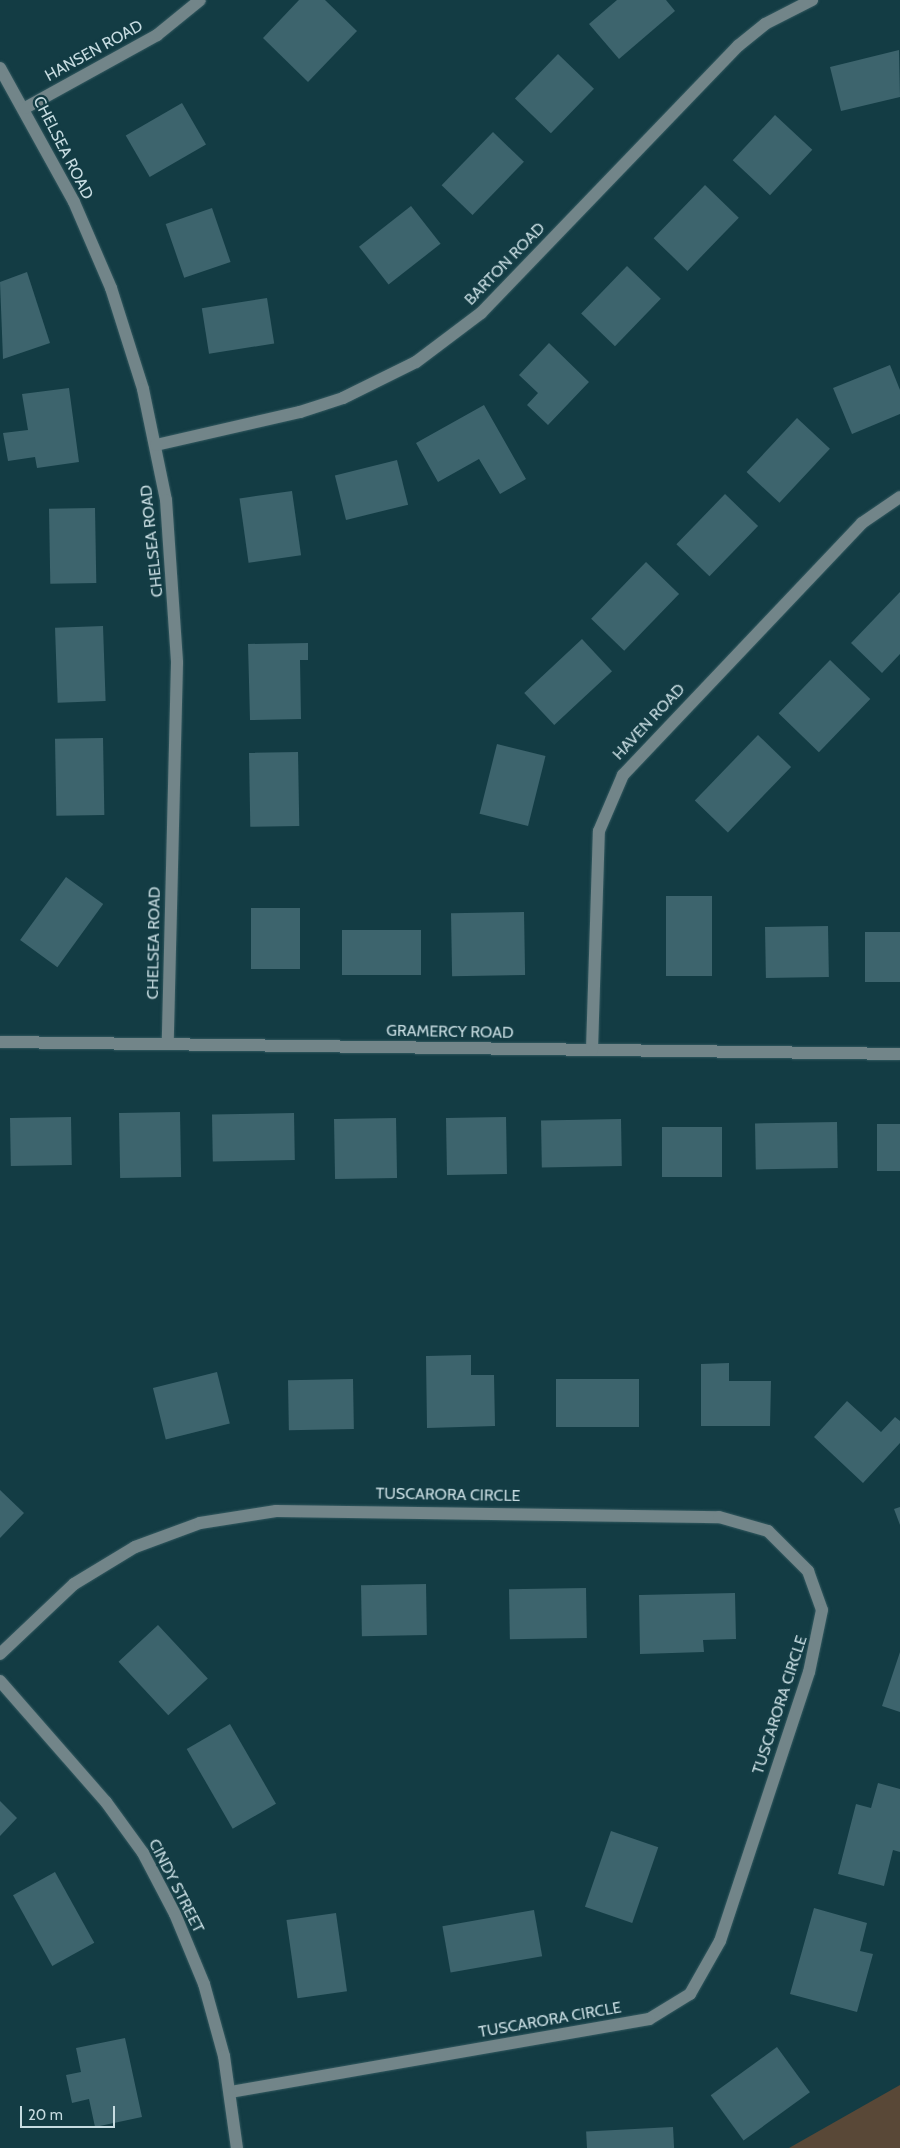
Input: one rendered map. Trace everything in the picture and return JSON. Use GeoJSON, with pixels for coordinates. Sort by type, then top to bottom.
{"type":"FeatureCollection","features":[{"type":"Feature","properties":{"kind":"street","name":"HANSEN ROAD"},"geometry":{"type":"LineString","coordinates":[[25,108],[157,35],[200,0]]}},
{"type":"Feature","properties":{"kind":"street","name":"BARTON ROAD"},"geometry":{"type":"LineString","coordinates":[[156,444],[317,407],[416,362],[481,313],[738,46],[765,24],[812,0]]}},
{"type":"Feature","properties":{"kind":"street","name":"CHELSEA ROAD"},"geometry":{"type":"LineString","coordinates":[[0,68],[25,108],[111,288],[156,444],[174,558],[177,663],[168,1044]]}},
{"type":"Feature","properties":{"kind":"street","name":"HAVEN ROAD"},"geometry":{"type":"LineString","coordinates":[[592,1050],[599,831],[623,774],[862,523],[900,497]]}},
{"type":"Feature","properties":{"kind":"street","name":"GRAMERCY ROAD"},"geometry":{"type":"LineString","coordinates":[[0,1042],[900,1054]]}},
{"type":"Feature","properties":{"kind":"street","name":"TUSCARORA CIRCLE"},"geometry":{"type":"LineString","coordinates":[[0,1654],[74,1584],[135,1547],[200,1523],[276,1511],[719,1517],[768,1531],[808,1571],[822,1610],[809,1672],[720,1941],[690,1994],[649,2019],[231,2092]]}},
{"type":"Feature","properties":{"kind":"street","name":"CINDY STREET"},"geometry":{"type":"LineString","coordinates":[[0,1681],[65,1751],[143,1854],[176,1914],[204,1984],[231,2092],[237,2148]]}},
{"type":"Feature","properties":{"kind":"shaded area"},"geometry":{"type":"Polygon","coordinates":[[[900,2085],[900,2148],[789,2148],[900,2085]]]}},
{"type":"Feature","properties":{"kind":"building"},"geometry":{"type":"Polygon","coordinates":[[[299,0],[325,0],[357,31],[308,82],[263,38],[299,0]]]}},
{"type":"Feature","properties":{"kind":"building"},"geometry":{"type":"Polygon","coordinates":[[[617,0],[666,0],[675,11],[619,59],[589,24],[617,0]]]}},
{"type":"Feature","properties":{"kind":"building"},"geometry":{"type":"Polygon","coordinates":[[[899,50],[900,97],[841,111],[830,67],[899,50]]]}},
{"type":"Feature","properties":{"kind":"building"},"geometry":{"type":"Polygon","coordinates":[[[558,54],[594,89],[551,133],[515,99],[558,54]]]}},
{"type":"Feature","properties":{"kind":"building"},"geometry":{"type":"Polygon","coordinates":[[[182,103],[206,145],[150,177],[126,136],[182,103]]]}},
{"type":"Feature","properties":{"kind":"building"},"geometry":{"type":"Polygon","coordinates":[[[775,115],[812,150],[770,195],[733,160],[775,115]]]}},
{"type":"Feature","properties":{"kind":"building"},"geometry":{"type":"Polygon","coordinates":[[[493,132],[524,162],[473,215],[442,185],[493,132]]]}},
{"type":"Feature","properties":{"kind":"building"},"geometry":{"type":"Polygon","coordinates":[[[705,185],[739,218],[687,271],[654,238],[705,185]]]}},
{"type":"Feature","properties":{"kind":"building"},"geometry":{"type":"Polygon","coordinates":[[[411,206],[441,244],[389,284],[359,247],[411,206]]]}},
{"type":"Feature","properties":{"kind":"building"},"geometry":{"type":"Polygon","coordinates":[[[212,208],[231,262],[184,278],[166,224],[212,208]]]}},
{"type":"Feature","properties":{"kind":"building"},"geometry":{"type":"Polygon","coordinates":[[[627,266],[661,299],[615,346],[581,313],[627,266]]]}},
{"type":"Feature","properties":{"kind":"building"},"geometry":{"type":"Polygon","coordinates":[[[27,272],[50,343],[3,359],[0,282],[27,272]]]}},
{"type":"Feature","properties":{"kind":"building"},"geometry":{"type":"Polygon","coordinates":[[[267,298],[274,343],[209,354],[202,308],[267,298]]]}},
{"type":"Feature","properties":{"kind":"building"},"geometry":{"type":"Polygon","coordinates":[[[549,343],[589,382],[548,425],[527,405],[538,393],[519,375],[549,343]]]}},
{"type":"Feature","properties":{"kind":"building"},"geometry":{"type":"Polygon","coordinates":[[[890,365],[900,390],[900,414],[852,434],[833,388],[890,365]]]}},
{"type":"Feature","properties":{"kind":"building"},"geometry":{"type":"Polygon","coordinates":[[[69,388],[79,462],[37,468],[35,457],[8,461],[3,433],[28,430],[22,394],[69,388]]]}},
{"type":"Feature","properties":{"kind":"building"},"geometry":{"type":"Polygon","coordinates":[[[484,405],[526,479],[500,494],[479,459],[438,482],[416,443],[484,405]]]}},
{"type":"Feature","properties":{"kind":"building"},"geometry":{"type":"Polygon","coordinates":[[[797,418],[830,449],[779,503],[747,472],[797,418]]]}},
{"type":"Feature","properties":{"kind":"building"},"geometry":{"type":"Polygon","coordinates":[[[397,460],[408,505],[346,520],[335,475],[397,460]]]}},
{"type":"Feature","properties":{"kind":"building"},"geometry":{"type":"Polygon","coordinates":[[[292,491],[301,555],[249,563],[240,498],[292,491]]]}},
{"type":"Feature","properties":{"kind":"building"},"geometry":{"type":"Polygon","coordinates":[[[725,494],[758,526],[709,576],[676,544],[725,494]]]}},
{"type":"Feature","properties":{"kind":"building"},"geometry":{"type":"Polygon","coordinates":[[[95,508],[96,583],[50,584],[49,509],[95,508]]]}},
{"type":"Feature","properties":{"kind":"building"},"geometry":{"type":"Polygon","coordinates":[[[646,562],[679,594],[624,651],[591,619],[646,562]]]}},
{"type":"Feature","properties":{"kind":"building"},"geometry":{"type":"Polygon","coordinates":[[[900,592],[900,654],[882,673],[851,643],[900,592]]]}},
{"type":"Feature","properties":{"kind":"building"},"geometry":{"type":"Polygon","coordinates":[[[103,626],[106,701],[58,703],[55,628],[103,626]]]}},
{"type":"Feature","properties":{"kind":"building"},"geometry":{"type":"Polygon","coordinates":[[[582,639],[612,671],[554,725],[524,693],[582,639]]]}},
{"type":"Feature","properties":{"kind":"building"},"geometry":{"type":"Polygon","coordinates":[[[308,643],[308,660],[300,660],[301,719],[250,720],[248,644],[308,643]]]}},
{"type":"Feature","properties":{"kind":"building"},"geometry":{"type":"Polygon","coordinates":[[[830,660],[870,699],[819,752],[779,713],[830,660]]]}},
{"type":"Feature","properties":{"kind":"building"},"geometry":{"type":"Polygon","coordinates":[[[758,735],[791,767],[728,832],[695,800],[758,735]]]}},
{"type":"Feature","properties":{"kind":"building"},"geometry":{"type":"Polygon","coordinates":[[[103,738],[104,815],[56,816],[55,739],[103,738]]]}},
{"type":"Feature","properties":{"kind":"building"},"geometry":{"type":"Polygon","coordinates":[[[497,744],[546,756],[528,826],[480,814],[497,744]]]}},
{"type":"Feature","properties":{"kind":"building"},"geometry":{"type":"Polygon","coordinates":[[[298,752],[299,826],[250,827],[249,753],[298,752]]]}},
{"type":"Feature","properties":{"kind":"building"},"geometry":{"type":"Polygon","coordinates":[[[66,877],[103,904],[57,967],[20,940],[66,877]]]}},
{"type":"Feature","properties":{"kind":"building"},"geometry":{"type":"Polygon","coordinates":[[[666,896],[712,896],[712,976],[666,976],[666,896]]]}},
{"type":"Feature","properties":{"kind":"building"},"geometry":{"type":"Polygon","coordinates":[[[251,908],[300,908],[300,969],[251,969],[251,908]]]}},
{"type":"Feature","properties":{"kind":"building"},"geometry":{"type":"Polygon","coordinates":[[[524,912],[525,975],[452,976],[451,913],[524,912]]]}},
{"type":"Feature","properties":{"kind":"building"},"geometry":{"type":"Polygon","coordinates":[[[828,926],[829,977],[766,978],[765,927],[828,926]]]}},
{"type":"Feature","properties":{"kind":"building"},"geometry":{"type":"Polygon","coordinates":[[[342,930],[421,930],[421,975],[342,975],[342,930]]]}},
{"type":"Feature","properties":{"kind":"building"},"geometry":{"type":"Polygon","coordinates":[[[865,932],[900,932],[900,982],[865,982],[865,932]]]}},
{"type":"Feature","properties":{"kind":"building"},"geometry":{"type":"Polygon","coordinates":[[[180,1112],[181,1177],[120,1178],[119,1113],[180,1112]]]}},
{"type":"Feature","properties":{"kind":"building"},"geometry":{"type":"Polygon","coordinates":[[[294,1113],[295,1160],[213,1161],[212,1114],[294,1113]]]}},
{"type":"Feature","properties":{"kind":"building"},"geometry":{"type":"Polygon","coordinates":[[[71,1117],[72,1165],[11,1166],[10,1118],[71,1117]]]}},
{"type":"Feature","properties":{"kind":"building"},"geometry":{"type":"Polygon","coordinates":[[[506,1117],[507,1174],[447,1175],[446,1118],[506,1117]]]}},
{"type":"Feature","properties":{"kind":"building"},"geometry":{"type":"Polygon","coordinates":[[[396,1118],[397,1178],[335,1179],[334,1119],[396,1118]]]}},
{"type":"Feature","properties":{"kind":"building"},"geometry":{"type":"Polygon","coordinates":[[[621,1119],[622,1166],[542,1167],[541,1120],[621,1119]]]}},
{"type":"Feature","properties":{"kind":"building"},"geometry":{"type":"Polygon","coordinates":[[[837,1122],[838,1168],[756,1169],[755,1123],[837,1122]]]}},
{"type":"Feature","properties":{"kind":"building"},"geometry":{"type":"Polygon","coordinates":[[[877,1124],[900,1124],[900,1171],[877,1171],[877,1124]]]}},
{"type":"Feature","properties":{"kind":"building"},"geometry":{"type":"Polygon","coordinates":[[[662,1127],[722,1127],[722,1177],[662,1177],[662,1127]]]}},
{"type":"Feature","properties":{"kind":"building"},"geometry":{"type":"Polygon","coordinates":[[[471,1355],[471,1375],[494,1375],[495,1426],[427,1428],[426,1356],[471,1355]]]}},
{"type":"Feature","properties":{"kind":"building"},"geometry":{"type":"Polygon","coordinates":[[[729,1363],[729,1381],[771,1381],[770,1426],[701,1426],[701,1364],[729,1363]]]}},
{"type":"Feature","properties":{"kind":"building"},"geometry":{"type":"Polygon","coordinates":[[[217,1372],[230,1423],[166,1439],[153,1388],[217,1372]]]}},
{"type":"Feature","properties":{"kind":"building"},"geometry":{"type":"Polygon","coordinates":[[[353,1379],[354,1429],[289,1430],[288,1380],[353,1379]]]}},
{"type":"Feature","properties":{"kind":"building"},"geometry":{"type":"Polygon","coordinates":[[[556,1379],[639,1379],[639,1427],[556,1427],[556,1379]]]}},
{"type":"Feature","properties":{"kind":"building"},"geometry":{"type":"Polygon","coordinates":[[[847,1401],[881,1432],[895,1417],[900,1421],[900,1443],[863,1483],[814,1437],[847,1401]]]}},
{"type":"Feature","properties":{"kind":"building"},"geometry":{"type":"Polygon","coordinates":[[[0,1490],[24,1513],[0,1538],[0,1490]]]}},
{"type":"Feature","properties":{"kind":"building"},"geometry":{"type":"Polygon","coordinates":[[[900,1507],[900,1525],[894,1509],[900,1507]]]}},
{"type":"Feature","properties":{"kind":"building"},"geometry":{"type":"Polygon","coordinates":[[[426,1584],[427,1635],[362,1636],[361,1585],[426,1584]]]}},
{"type":"Feature","properties":{"kind":"building"},"geometry":{"type":"Polygon","coordinates":[[[586,1588],[587,1638],[510,1639],[509,1589],[586,1588]]]}},
{"type":"Feature","properties":{"kind":"building"},"geometry":{"type":"Polygon","coordinates":[[[735,1593],[736,1639],[703,1640],[704,1652],[640,1654],[639,1595],[735,1593]]]}},
{"type":"Feature","properties":{"kind":"building"},"geometry":{"type":"Polygon","coordinates":[[[158,1625],[208,1678],[168,1715],[119,1662],[158,1625]]]}},
{"type":"Feature","properties":{"kind":"building"},"geometry":{"type":"Polygon","coordinates":[[[900,1652],[900,1712],[882,1706],[900,1652]]]}},
{"type":"Feature","properties":{"kind":"building"},"geometry":{"type":"Polygon","coordinates":[[[230,1724],[276,1804],[233,1829],[187,1749],[230,1724]]]}},
{"type":"Feature","properties":{"kind":"building"},"geometry":{"type":"Polygon","coordinates":[[[878,1783],[900,1789],[900,1852],[893,1850],[884,1886],[838,1874],[856,1804],[871,1808],[878,1783]]]}},
{"type":"Feature","properties":{"kind":"building"},"geometry":{"type":"Polygon","coordinates":[[[0,1801],[17,1818],[0,1836],[0,1801]]]}},
{"type":"Feature","properties":{"kind":"building"},"geometry":{"type":"Polygon","coordinates":[[[611,1831],[658,1847],[632,1923],[585,1907],[611,1831]]]}},
{"type":"Feature","properties":{"kind":"building"},"geometry":{"type":"Polygon","coordinates":[[[55,1872],[94,1943],[52,1966],[13,1895],[55,1872]]]}},
{"type":"Feature","properties":{"kind":"building"},"geometry":{"type":"Polygon","coordinates":[[[814,1908],[867,1923],[860,1951],[873,1954],[857,2012],[790,1994],[814,1908]]]}},
{"type":"Feature","properties":{"kind":"building"},"geometry":{"type":"Polygon","coordinates":[[[534,1910],[542,1956],[451,1972],[442,1926],[534,1910]]]}},
{"type":"Feature","properties":{"kind":"building"},"geometry":{"type":"Polygon","coordinates":[[[336,1913],[347,1991],[297,1998],[286,1920],[336,1913]]]}},
{"type":"Feature","properties":{"kind":"building"},"geometry":{"type":"Polygon","coordinates":[[[125,2038],[142,2117],[95,2127],[89,2099],[72,2103],[66,2075],[81,2072],[76,2048],[125,2038]]]}},
{"type":"Feature","properties":{"kind":"building"},"geometry":{"type":"Polygon","coordinates":[[[777,2047],[810,2092],[744,2141],[711,2095],[777,2047]]]}},
{"type":"Feature","properties":{"kind":"building"},"geometry":{"type":"Polygon","coordinates":[[[673,2127],[674,2148],[587,2148],[586,2132],[673,2127]]]}}]}
